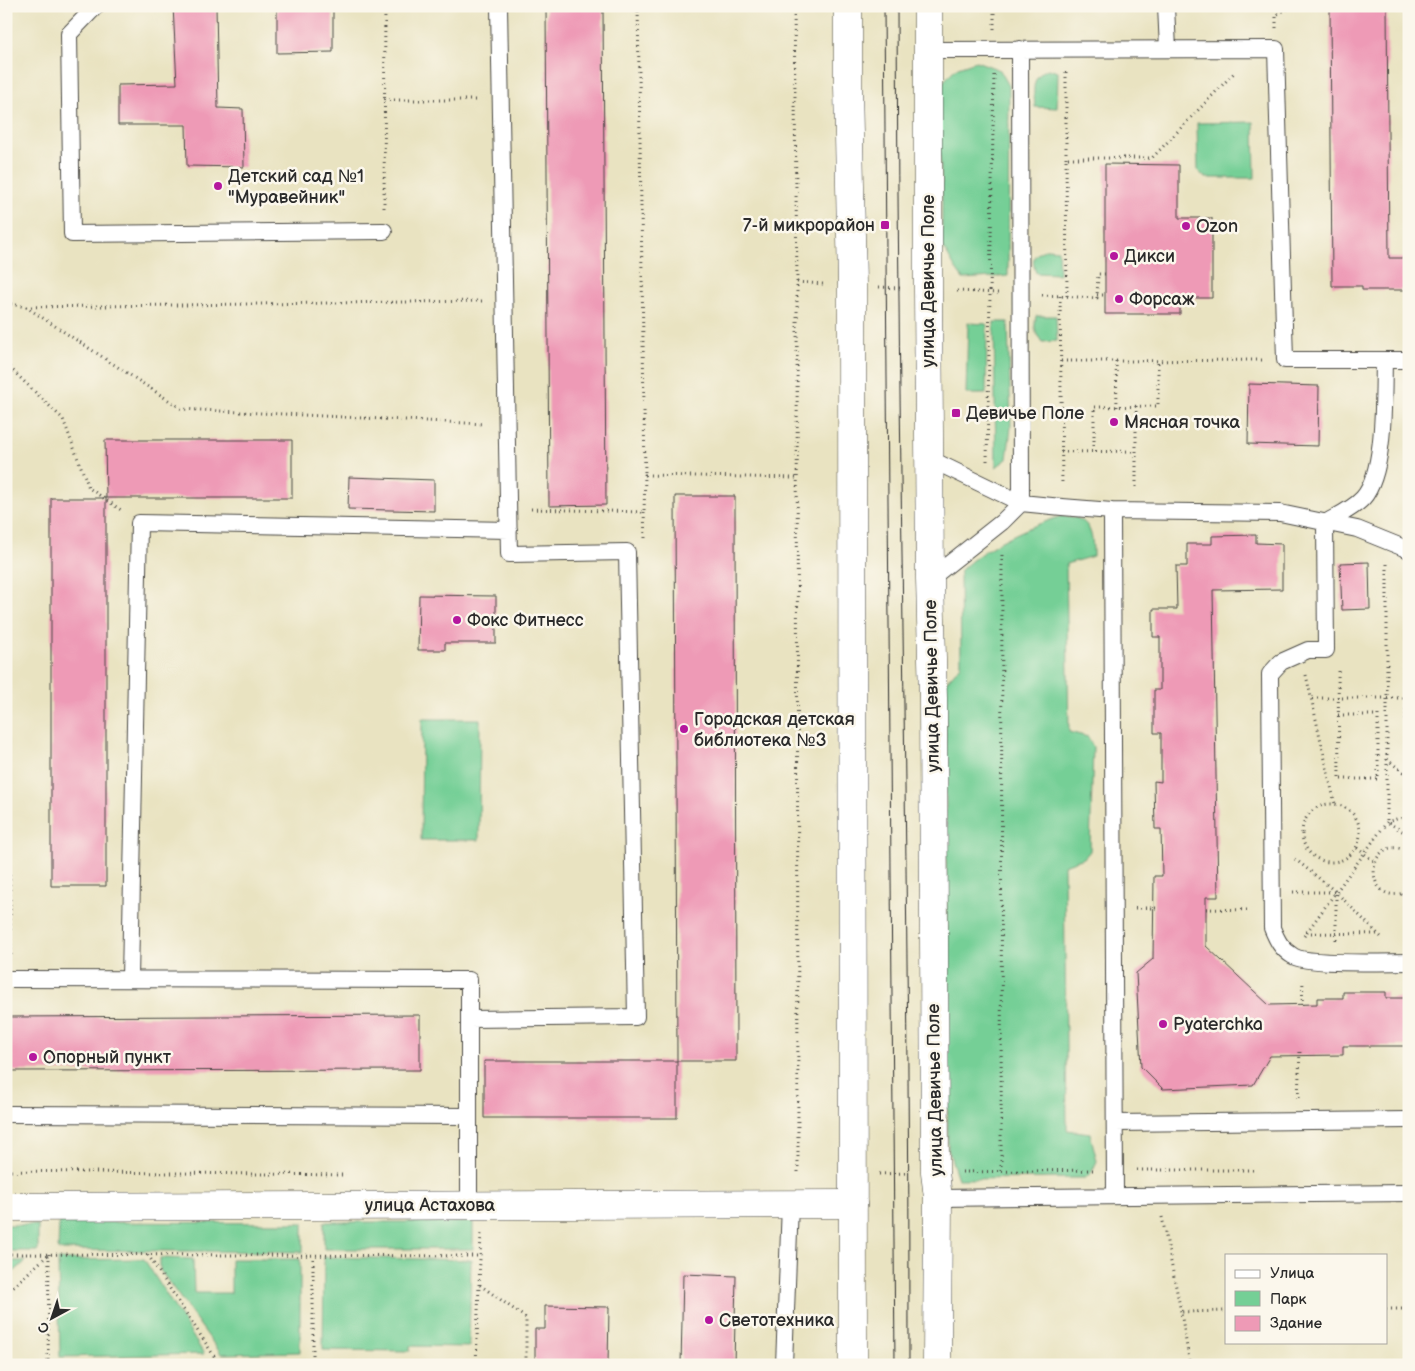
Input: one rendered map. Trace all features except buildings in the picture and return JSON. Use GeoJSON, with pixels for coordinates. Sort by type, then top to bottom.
{"type":"FeatureCollection","features":[{"type":"Feature","properties":{"kind":"main road"},"geometry":{"type":"LineString","coordinates":[[848,6],[852,285],[853,1365]]}},
{"type":"Feature","properties":{"kind":"main road","name":"улица Девичье Поле"},"geometry":{"type":"LineString","coordinates":[[928,6],[928,289],[930,579],[933,698],[937,1365]]}},
{"type":"Feature","properties":{"kind":"main road","name":"улица Астахова"},"geometry":{"type":"LineString","coordinates":[[6,1207],[853,1204]]}},
{"type":"Feature","properties":{"kind":"lane"},"geometry":{"type":"LineString","coordinates":[[96,6],[69,34],[72,234],[384,231]]}},
{"type":"Feature","properties":{"kind":"lane"},"geometry":{"type":"LineString","coordinates":[[469,1019],[636,1017],[627,552],[510,554],[499,6]]}},
{"type":"Feature","properties":{"kind":"lane"},"geometry":{"type":"LineString","coordinates":[[1166,6],[1168,49]]}},
{"type":"Feature","properties":{"kind":"lane"},"geometry":{"type":"LineString","coordinates":[[930,579],[1002,522],[1021,502],[1020,49]]}},
{"type":"Feature","properties":{"kind":"lane"},"geometry":{"type":"LineString","coordinates":[[928,50],[1276,49],[1284,360],[1409,360]]}},
{"type":"Feature","properties":{"kind":"lane"},"geometry":{"type":"LineString","coordinates":[[1324,523],[1344,512],[1364,497],[1377,470],[1382,431],[1384,360]]}},
{"type":"Feature","properties":{"kind":"lane"},"geometry":{"type":"LineString","coordinates":[[930,459],[1021,502],[1062,508],[1112,511],[1280,513],[1357,529],[1409,550]]}},
{"type":"Feature","properties":{"kind":"lane"},"geometry":{"type":"LineString","coordinates":[[1112,511],[1115,1196]]}},
{"type":"Feature","properties":{"kind":"lane"},"geometry":{"type":"LineString","coordinates":[[130,979],[139,523],[509,530]]}},
{"type":"Feature","properties":{"kind":"lane"},"geometry":{"type":"LineString","coordinates":[[1324,523],[1326,650],[1308,650],[1281,662],[1270,674],[1272,928],[1279,944],[1294,957],[1310,961],[1409,962]]}},
{"type":"Feature","properties":{"kind":"lane"},"geometry":{"type":"LineString","coordinates":[[9,978],[469,980],[469,1116],[475,1205]]}},
{"type":"Feature","properties":{"kind":"lane"},"geometry":{"type":"LineString","coordinates":[[6,1114],[469,1116]]}},
{"type":"Feature","properties":{"kind":"lane"},"geometry":{"type":"LineString","coordinates":[[1115,1123],[1409,1120]]}},
{"type":"Feature","properties":{"kind":"lane"},"geometry":{"type":"LineString","coordinates":[[936,1185],[1115,1196],[1409,1193]]}},
{"type":"Feature","properties":{"kind":"lane"},"geometry":{"type":"LineString","coordinates":[[784,1365],[795,1204]]}},
{"type":"Feature","properties":{"kind":"path"},"geometry":{"type":"LineString","coordinates":[[384,231],[385,6]]}},
{"type":"Feature","properties":{"kind":"path"},"geometry":{"type":"LineString","coordinates":[[509,509],[644,512],[638,6]]}},
{"type":"Feature","properties":{"kind":"path"},"geometry":{"type":"LineString","coordinates":[[794,6],[797,282],[798,1175],[795,1204]]}},
{"type":"Feature","properties":{"kind":"path"},"geometry":{"type":"LineString","coordinates":[[987,486],[994,6]]}},
{"type":"Feature","properties":{"kind":"path"},"geometry":{"type":"LineString","coordinates":[[1066,49],[1067,296]]}},
{"type":"Feature","properties":{"kind":"path"},"geometry":{"type":"LineString","coordinates":[[1066,158],[1152,158],[1259,49]]}},
{"type":"Feature","properties":{"kind":"path"},"geometry":{"type":"LineString","coordinates":[[384,100],[501,100]]}},
{"type":"Feature","properties":{"kind":"path"},"geometry":{"type":"LineString","coordinates":[[1097,295],[1098,274],[1105,274]]}},
{"type":"Feature","properties":{"kind":"path"},"geometry":{"type":"LineString","coordinates":[[1062,508],[1060,296],[1097,298],[1097,295],[1105,295]]}},
{"type":"Feature","properties":{"kind":"path"},"geometry":{"type":"LineString","coordinates":[[6,303],[26,307],[505,301]]}},
{"type":"Feature","properties":{"kind":"path"},"geometry":{"type":"LineString","coordinates":[[26,307],[182,408],[507,426]]}},
{"type":"Feature","properties":{"kind":"path"},"geometry":{"type":"LineString","coordinates":[[1116,360],[1117,406]]}},
{"type":"Feature","properties":{"kind":"path"},"geometry":{"type":"LineString","coordinates":[[1094,451],[1094,407],[1158,406],[1158,360]]}},
{"type":"Feature","properties":{"kind":"path"},"geometry":{"type":"LineString","coordinates":[[1061,361],[1284,360]]}},
{"type":"Feature","properties":{"kind":"path"},"geometry":{"type":"LineString","coordinates":[[6,364],[63,419],[89,488],[106,498],[139,523]]}},
{"type":"Feature","properties":{"kind":"path"},"geometry":{"type":"LineString","coordinates":[[1136,406],[1136,511]]}},
{"type":"Feature","properties":{"kind":"path"},"geometry":{"type":"LineString","coordinates":[[1061,452],[1136,451]]}},
{"type":"Feature","properties":{"kind":"path"},"geometry":{"type":"LineString","coordinates":[[645,475],[796,478]]}},
{"type":"Feature","properties":{"kind":"path"},"geometry":{"type":"LineString","coordinates":[[1001,1171],[1002,522]]}},
{"type":"Feature","properties":{"kind":"path"},"geometry":{"type":"LineString","coordinates":[[1387,541],[1387,822]]}},
{"type":"Feature","properties":{"kind":"path"},"geometry":{"type":"LineString","coordinates":[[1326,650],[1338,663],[1338,716],[1339,779],[1378,779],[1378,715],[1338,716]]}},
{"type":"Feature","properties":{"kind":"path"},"geometry":{"type":"LineString","coordinates":[[1301,653],[1335,804]]}},
{"type":"Feature","properties":{"kind":"path"},"geometry":{"type":"LineString","coordinates":[[6,664],[9,978]]}},
{"type":"Feature","properties":{"kind":"path"},"geometry":{"type":"LineString","coordinates":[[1312,698],[1407,698],[1406,743],[1409,743]]}},
{"type":"Feature","properties":{"kind":"path"},"geometry":{"type":"LineString","coordinates":[[1387,759],[1409,777]]}},
{"type":"Feature","properties":{"kind":"path"},"geometry":{"type":"LineString","coordinates":[[1409,802],[1409,808]]}},
{"type":"Feature","properties":{"kind":"path"},"geometry":{"type":"LineString","coordinates":[[1335,804],[1346,808],[1355,816],[1360,826],[1361,837],[1357,848],[1350,857],[1339,862],[1327,863],[1317,859],[1308,851],[1303,841],[1302,834],[1306,818],[1314,810],[1324,805],[1335,804]]}},
{"type":"Feature","properties":{"kind":"path"},"geometry":{"type":"LineString","coordinates":[[1291,954],[1387,822],[1409,814]]}},
{"type":"Feature","properties":{"kind":"path"},"geometry":{"type":"LineString","coordinates":[[1387,822],[1409,836]]}},
{"type":"Feature","properties":{"kind":"path"},"geometry":{"type":"LineString","coordinates":[[1272,841],[1336,892],[1387,944]]}},
{"type":"Feature","properties":{"kind":"path"},"geometry":{"type":"LineString","coordinates":[[1357,848],[1375,862]]}},
{"type":"Feature","properties":{"kind":"path"},"geometry":{"type":"LineString","coordinates":[[1409,852],[1403,848],[1385,851],[1375,862],[1373,874],[1376,883],[1382,890],[1390,894],[1401,894],[1409,891]]}},
{"type":"Feature","properties":{"kind":"path"},"geometry":{"type":"LineString","coordinates":[[1272,891],[1336,892]]}},
{"type":"Feature","properties":{"kind":"path"},"geometry":{"type":"LineString","coordinates":[[1336,892],[1336,961]]}},
{"type":"Feature","properties":{"kind":"path"},"geometry":{"type":"LineString","coordinates":[[1401,894],[1409,901]]}},
{"type":"Feature","properties":{"kind":"path"},"geometry":{"type":"LineString","coordinates":[[1206,909],[1272,910]]}},
{"type":"Feature","properties":{"kind":"path"},"geometry":{"type":"LineString","coordinates":[[1306,933],[1377,934]]}},
{"type":"Feature","properties":{"kind":"path"},"geometry":{"type":"LineString","coordinates":[[1297,1121],[1300,1050]]}},
{"type":"Feature","properties":{"kind":"path"},"geometry":{"type":"LineString","coordinates":[[853,1176],[894,1172],[936,1185],[1001,1171],[1262,1170]]}},
{"type":"Feature","properties":{"kind":"path"},"geometry":{"type":"LineString","coordinates":[[6,1171],[351,1175]]}},
{"type":"Feature","properties":{"kind":"path"},"geometry":{"type":"LineString","coordinates":[[798,1175],[807,1175]]}},
{"type":"Feature","properties":{"kind":"path"},"geometry":{"type":"LineString","coordinates":[[1157,1196],[1190,1365]]}},
{"type":"Feature","properties":{"kind":"path"},"geometry":{"type":"LineString","coordinates":[[461,1365],[476,1365],[481,1256],[475,1205]]}},
{"type":"Feature","properties":{"kind":"path"},"geometry":{"type":"LineString","coordinates":[[6,1254],[481,1256]]}},
{"type":"Feature","properties":{"kind":"path"},"geometry":{"type":"LineString","coordinates":[[6,1293],[49,1254]]}},
{"type":"Feature","properties":{"kind":"path"},"geometry":{"type":"LineString","coordinates":[[48,1365],[49,1254]]}},
{"type":"Feature","properties":{"kind":"path"},"geometry":{"type":"LineString","coordinates":[[148,1255],[220,1365]]}},
{"type":"Feature","properties":{"kind":"path"},"geometry":{"type":"LineString","coordinates":[[313,1255],[313,1365]]}},
{"type":"Feature","properties":{"kind":"path"},"geometry":{"type":"LineString","coordinates":[[480,1284],[526,1318],[526,1365]]}},
{"type":"Feature","properties":{"kind":"path"},"geometry":{"type":"LineString","coordinates":[[1388,1309],[1409,1309]]}},
{"type":"Feature","properties":{"kind":"path"},"geometry":{"type":"LineString","coordinates":[[1181,1312],[1225,1311]]}},
{"type":"Feature","properties":{"kind":"green space"},"geometry":{"type":"Polygon","coordinates":[[[976,61],[1000,70],[1009,86],[1008,276],[963,279],[942,245],[942,185],[936,98],[943,82],[953,71],[958,67],[976,61]]]}},
{"type":"Feature","properties":{"kind":"green space"},"geometry":{"type":"Polygon","coordinates":[[[1048,69],[1058,72],[1057,108],[1035,107],[1034,85],[1038,76],[1048,69]]]}},
{"type":"Feature","properties":{"kind":"green space"},"geometry":{"type":"Polygon","coordinates":[[[1254,122],[1255,178],[1206,178],[1198,171],[1197,123],[1254,122]]]}},
{"type":"Feature","properties":{"kind":"green space"},"geometry":{"type":"Polygon","coordinates":[[[1047,249],[1058,250],[1059,274],[1036,273],[1034,258],[1038,253],[1047,249]]]}},
{"type":"Feature","properties":{"kind":"green space"},"geometry":{"type":"Polygon","coordinates":[[[1036,316],[1056,316],[1057,341],[1043,342],[1040,339],[1035,330],[1036,316]]]}},
{"type":"Feature","properties":{"kind":"green space"},"geometry":{"type":"Polygon","coordinates":[[[994,322],[1008,322],[1011,427],[1007,459],[996,467],[994,322]]]}},
{"type":"Feature","properties":{"kind":"green space"},"geometry":{"type":"Polygon","coordinates":[[[968,323],[987,324],[986,394],[966,394],[968,323]]]}},
{"type":"Feature","properties":{"kind":"green space"},"geometry":{"type":"Polygon","coordinates":[[[1062,516],[1079,519],[1084,522],[1091,533],[1093,547],[1093,556],[1066,564],[1069,732],[1088,737],[1093,747],[1090,851],[1084,858],[1064,865],[1067,1130],[1090,1133],[1097,1161],[1092,1172],[1085,1178],[958,1179],[948,1149],[945,683],[961,665],[960,571],[995,545],[1034,526],[1062,516]]]}},
{"type":"Feature","properties":{"kind":"green space"},"geometry":{"type":"Polygon","coordinates":[[[422,719],[480,719],[479,840],[421,840],[422,719]]]}},
{"type":"Feature","properties":{"kind":"green space"},"geometry":{"type":"Polygon","coordinates":[[[59,1222],[303,1223],[303,1252],[58,1250],[59,1222]]]}},
{"type":"Feature","properties":{"kind":"green space"},"geometry":{"type":"Polygon","coordinates":[[[324,1222],[473,1222],[473,1249],[324,1249],[324,1222]]]}},
{"type":"Feature","properties":{"kind":"green space"},"geometry":{"type":"Polygon","coordinates":[[[6,1225],[38,1225],[38,1251],[6,1251],[6,1225]]]}},
{"type":"Feature","properties":{"kind":"green space"},"geometry":{"type":"Polygon","coordinates":[[[324,1257],[471,1260],[469,1347],[410,1346],[410,1351],[323,1350],[324,1257]]]}},
{"type":"Feature","properties":{"kind":"green space"},"geometry":{"type":"Polygon","coordinates":[[[160,1258],[193,1259],[194,1293],[231,1293],[231,1259],[300,1259],[300,1352],[221,1354],[160,1270],[160,1258]]]}},
{"type":"Feature","properties":{"kind":"green space"},"geometry":{"type":"Polygon","coordinates":[[[144,1259],[204,1354],[60,1357],[58,1260],[144,1259]]]}},
{"type":"Feature","properties":{"kind":"green space"},"geometry":{"type":"Polygon","coordinates":[[[6,1261],[26,1261],[6,1279],[6,1261]]]}},
{"type":"Feature","properties":{"kind":"tram line"},"geometry":{"type":"LineString","coordinates":[[884,6],[895,1365]]}},
{"type":"Feature","properties":{"kind":"tram line"},"geometry":{"type":"LineString","coordinates":[[897,6],[899,346],[908,1025],[909,1365]]}},
{"type":"Feature","properties":{"kind":"place","name":"Детский сад №1 \"Муравейник\""},"geometry":{"type":"Point","coordinates":[218,186]}},
{"type":"Feature","properties":{"kind":"place","name":"7-й микрорайон"},"geometry":{"type":"Point","coordinates":[885,225]}},
{"type":"Feature","properties":{"kind":"place","name":"Ozon"},"geometry":{"type":"Point","coordinates":[1186,226]}},
{"type":"Feature","properties":{"kind":"place","name":"Дикси"},"geometry":{"type":"Point","coordinates":[1114,256]}},
{"type":"Feature","properties":{"kind":"place","name":"Форсаж"},"geometry":{"type":"Point","coordinates":[1119,299]}},
{"type":"Feature","properties":{"kind":"place","name":"Девичье Поле"},"geometry":{"type":"Point","coordinates":[956,413]}},
{"type":"Feature","properties":{"kind":"place","name":"Мясная точка"},"geometry":{"type":"Point","coordinates":[1114,422]}},
{"type":"Feature","properties":{"kind":"place","name":"Фокс Фитнесс"},"geometry":{"type":"Point","coordinates":[457,620]}},
{"type":"Feature","properties":{"kind":"place","name":"Городская детская библиотека №3"},"geometry":{"type":"Point","coordinates":[684,729]}},
{"type":"Feature","properties":{"kind":"place","name":"Pyaterchka"},"geometry":{"type":"Point","coordinates":[1163,1024]}},
{"type":"Feature","properties":{"kind":"place","name":"Опорный пункт"},"geometry":{"type":"Point","coordinates":[33,1057]}},
{"type":"Feature","properties":{"kind":"place","name":"Светотехника"},"geometry":{"type":"Point","coordinates":[709,1320]}}]}
